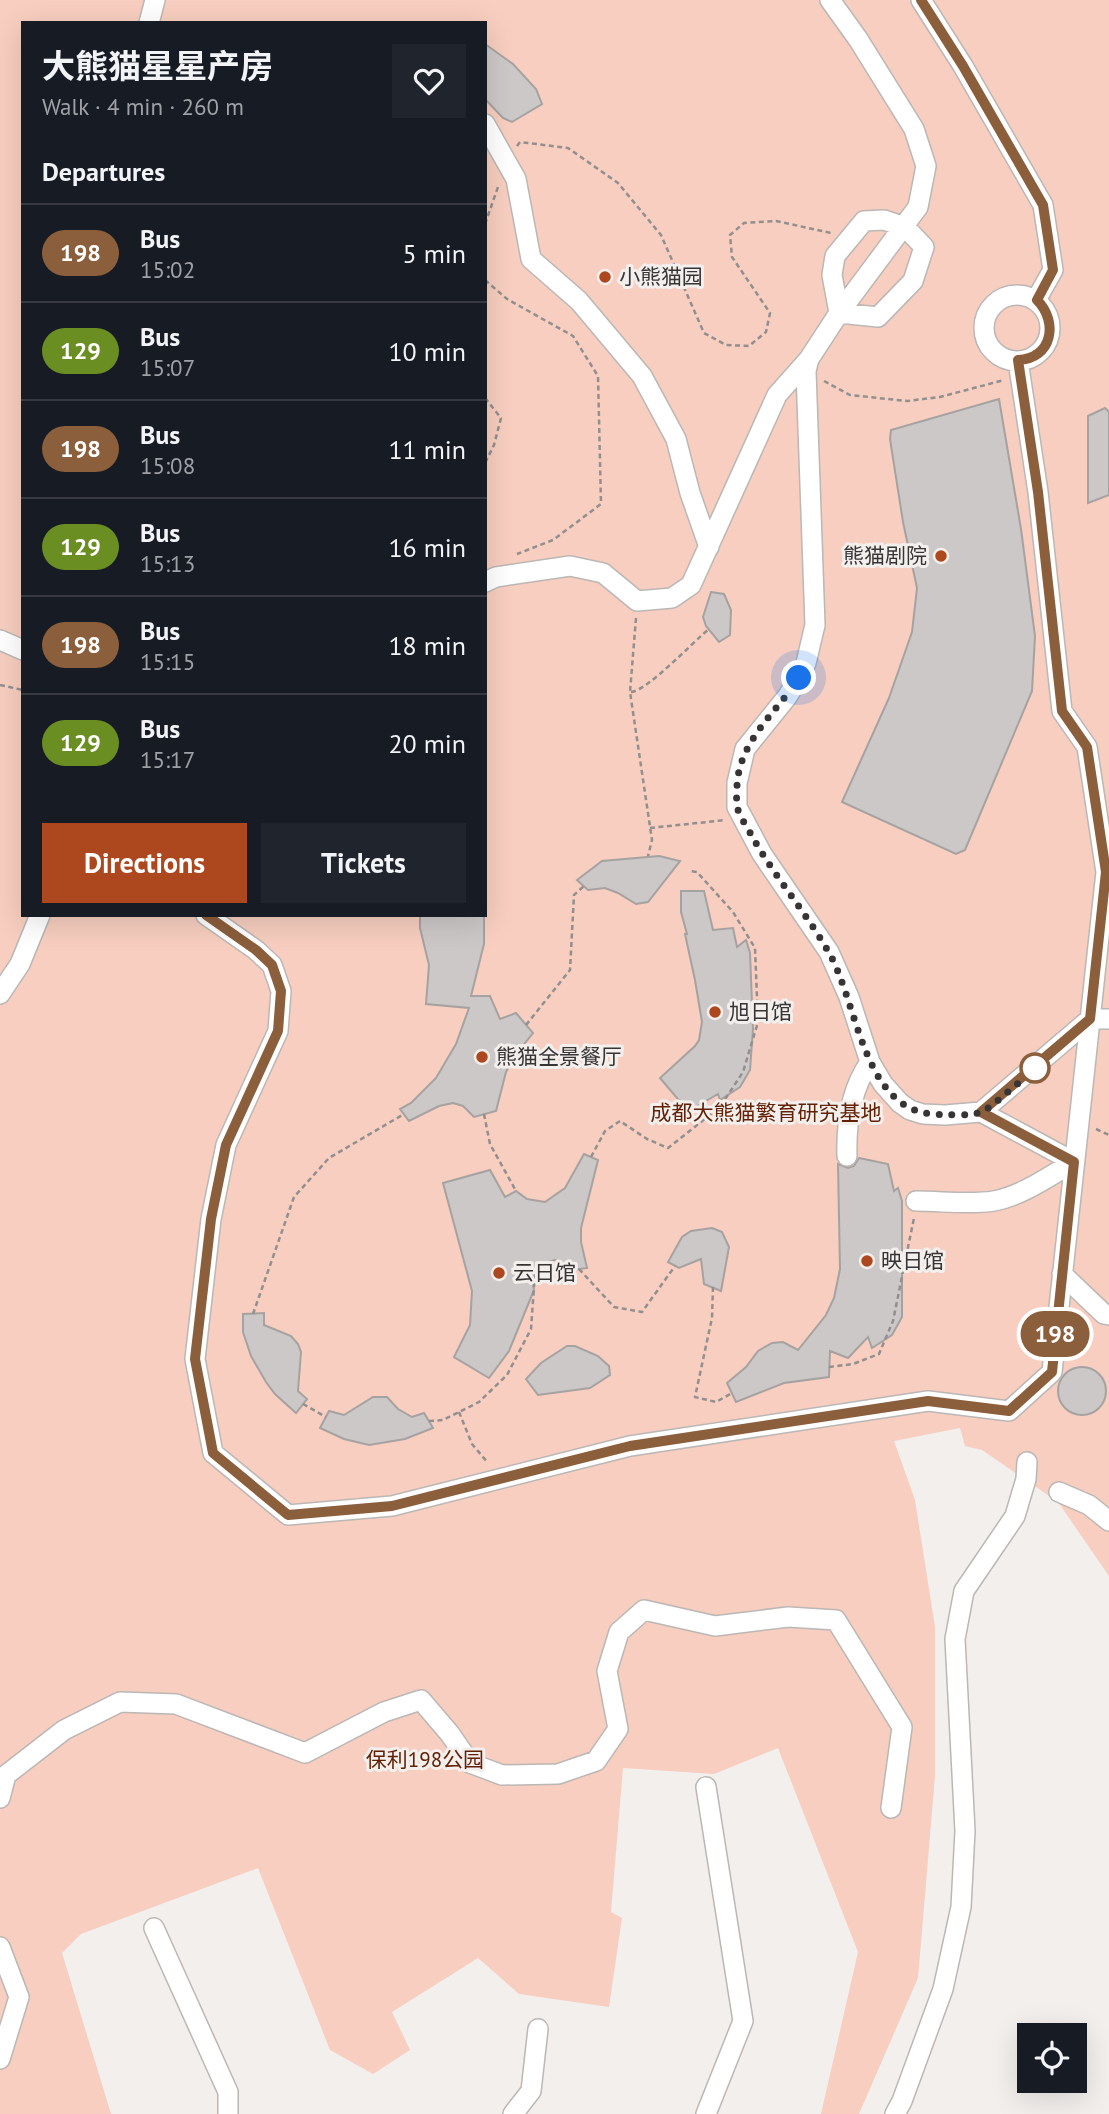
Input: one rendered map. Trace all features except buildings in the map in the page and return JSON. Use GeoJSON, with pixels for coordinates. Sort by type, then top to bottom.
{"type":"FeatureCollection","features":[{"type":"Feature","properties":{"kind":"street"},"geometry":{"type":"LineString","coordinates":[[150,21],[155,0]]}},
{"type":"Feature","properties":{"kind":"street"},"geometry":{"type":"LineString","coordinates":[[487,581],[496,577],[570,566],[603,573],[637,601],[672,598],[691,585],[777,395],[807,365],[839,313],[918,207],[926,166],[914,129],[858,39],[830,0]]}},
{"type":"Feature","properties":{"kind":"street"},"geometry":{"type":"LineString","coordinates":[[921,0],[963,66],[1043,205],[1053,270],[1037,300]]}},
{"type":"Feature","properties":{"kind":"street"},"geometry":{"type":"LineString","coordinates":[[487,116],[506,163],[516,179],[531,259],[579,301],[642,376],[676,439],[690,493],[709,547]]}},
{"type":"Feature","properties":{"kind":"street"},"geometry":{"type":"LineString","coordinates":[[884,220],[905,227],[924,247],[913,281],[878,317],[839,313],[832,275],[835,256],[864,221],[884,220]]}},
{"type":"Feature","properties":{"kind":"street"},"geometry":{"type":"LineString","coordinates":[[209,917],[256,950],[272,965],[281,991],[278,1031],[226,1145],[211,1219],[195,1359],[213,1453],[288,1515],[392,1506],[630,1446],[928,1401],[1009,1411],[1052,1372],[1074,1162],[1099,1019],[1106,872],[1087,747],[1062,711],[1038,492],[1019,368],[1000,356],[986,340],[985,319],[990,309],[1006,296],[1017,294],[1037,300],[1049,318],[1051,329],[1042,350],[1019,368]]}},
{"type":"Feature","properties":{"kind":"street"},"geometry":{"type":"LineString","coordinates":[[807,365],[814,625],[812,642],[806,663],[793,687],[745,749],[737,783],[737,807],[762,854],[829,952],[849,997],[870,1062],[891,1095],[910,1110],[923,1114],[981,1112],[1074,1162]]}},
{"type":"Feature","properties":{"kind":"street"},"geometry":{"type":"LineString","coordinates":[[0,640],[21,649]]}},
{"type":"Feature","properties":{"kind":"street"},"geometry":{"type":"LineString","coordinates":[[0,994],[20,964],[39,917]]}},
{"type":"Feature","properties":{"kind":"street"},"geometry":{"type":"LineString","coordinates":[[981,1112],[1099,1019]]}},
{"type":"Feature","properties":{"kind":"street"},"geometry":{"type":"LineString","coordinates":[[847,1156],[846,1137],[854,1095],[870,1062]]}},
{"type":"Feature","properties":{"kind":"street"},"geometry":{"type":"LineString","coordinates":[[916,1200],[997,1201],[1034,1185],[1074,1162]]}},
{"type":"Feature","properties":{"kind":"street"},"geometry":{"type":"LineString","coordinates":[[1062,1274],[1104,1314],[1109,1315]]}},
{"type":"Feature","properties":{"kind":"street"},"geometry":{"type":"LineString","coordinates":[[895,2114],[943,1989],[961,1907],[965,1831],[955,1639],[964,1591],[1015,1516],[1026,1479],[1027,1462]]}},
{"type":"Feature","properties":{"kind":"street"},"geometry":{"type":"LineString","coordinates":[[1059,1492],[1089,1505],[1109,1521]]}},
{"type":"Feature","properties":{"kind":"street"},"geometry":{"type":"LineString","coordinates":[[0,1798],[6,1775],[64,1730],[120,1702],[177,1704],[305,1753],[384,1712],[421,1700],[470,1763],[502,1775],[558,1774],[596,1761],[618,1728],[607,1671],[619,1632],[644,1610],[715,1626],[788,1617],[836,1620],[902,1727],[891,1808]]}},
{"type":"Feature","properties":{"kind":"street"},"geometry":{"type":"LineString","coordinates":[[706,1787],[743,2021],[706,2114]]}},
{"type":"Feature","properties":{"kind":"street"},"geometry":{"type":"LineString","coordinates":[[155,1928],[228,2092],[228,2114]]}},
{"type":"Feature","properties":{"kind":"street"},"geometry":{"type":"LineString","coordinates":[[0,1947],[19,1997],[0,2059]]}},
{"type":"Feature","properties":{"kind":"street"},"geometry":{"type":"LineString","coordinates":[[513,2114],[531,2091],[538,2029]]}},
{"type":"Feature","properties":{"kind":"path"},"geometry":{"type":"LineString","coordinates":[[487,218],[506,163],[520,142],[568,148],[618,183],[661,235],[704,333],[726,345],[749,346],[766,332],[770,313],[732,257],[730,235],[744,223],[776,221],[851,237]]}},
{"type":"Feature","properties":{"kind":"path"},"geometry":{"type":"LineString","coordinates":[[487,282],[508,299],[573,336],[598,376],[601,504],[553,540],[515,555]]}},
{"type":"Feature","properties":{"kind":"path"},"geometry":{"type":"LineString","coordinates":[[807,365],[849,395],[907,401],[940,397],[1019,368]]}},
{"type":"Feature","properties":{"kind":"path"},"geometry":{"type":"LineString","coordinates":[[487,400],[501,418],[494,445],[487,459]]}},
{"type":"Feature","properties":{"kind":"path"},"geometry":{"type":"LineString","coordinates":[[637,601],[630,692],[652,839],[648,856]]}},
{"type":"Feature","properties":{"kind":"path"},"geometry":{"type":"LineString","coordinates":[[630,692],[638,692],[709,629]]}},
{"type":"Feature","properties":{"kind":"path"},"geometry":{"type":"LineString","coordinates":[[0,685],[21,690]]}},
{"type":"Feature","properties":{"kind":"path"},"geometry":{"type":"LineString","coordinates":[[650,828],[743,818]]}},
{"type":"Feature","properties":{"kind":"path"},"geometry":{"type":"LineString","coordinates":[[591,1157],[605,1131],[620,1121],[648,1139],[668,1147],[720,1107],[743,1072],[758,1022],[755,948],[733,912],[697,872],[689,872]]}},
{"type":"Feature","properties":{"kind":"path"},"geometry":{"type":"LineString","coordinates":[[526,1024],[570,970],[574,895],[584,886]]}},
{"type":"Feature","properties":{"kind":"path"},"geometry":{"type":"LineString","coordinates":[[253,1314],[293,1197],[329,1158],[404,1114]]}},
{"type":"Feature","properties":{"kind":"path"},"geometry":{"type":"LineString","coordinates":[[484,1114],[490,1144],[516,1191]]}},
{"type":"Feature","properties":{"kind":"path"},"geometry":{"type":"LineString","coordinates":[[829,1367],[853,1364],[879,1354],[893,1321],[916,1200]]}},
{"type":"Feature","properties":{"kind":"path"},"geometry":{"type":"LineString","coordinates":[[579,1269],[614,1307],[642,1312],[675,1266]]}},
{"type":"Feature","properties":{"kind":"path"},"geometry":{"type":"LineString","coordinates":[[429,1421],[443,1420],[479,1402],[507,1375],[531,1329],[535,1273]]}},
{"type":"Feature","properties":{"kind":"path"},"geometry":{"type":"LineString","coordinates":[[713,1287],[712,1318],[695,1397],[716,1402],[732,1393]]}},
{"type":"Feature","properties":{"kind":"path"},"geometry":{"type":"LineString","coordinates":[[303,1404],[326,1417]]}},
{"type":"Feature","properties":{"kind":"path"},"geometry":{"type":"LineString","coordinates":[[459,1412],[472,1444],[501,1479]]}},
{"type":"Feature","properties":{"kind":"green space","name":"成都大熊猫繁育研究基地"},"geometry":{"type":"Polygon","coordinates":[[[0,0],[1109,0],[1109,1576],[1058,1502],[982,1450],[965,1446],[960,1428],[894,1441],[915,1500],[935,1627],[935,1776],[918,1978],[859,2114],[821,2114],[858,1952],[778,1748],[714,1774],[623,1768],[611,1912],[622,1918],[609,2007],[519,1994],[478,1958],[392,2012],[410,2050],[373,2074],[330,2050],[258,1868],[81,1934],[62,1953],[111,2114],[0,2114],[0,0]]]}},
{"type":"Feature","properties":{"kind":"bus line","name":"198"},"geometry":{"type":"LineString","coordinates":[[209,917],[256,950],[272,965],[281,991],[278,1031],[226,1145],[211,1219],[195,1359],[213,1453],[288,1515],[392,1506],[630,1446],[928,1401],[1009,1411],[1052,1372],[1074,1162],[981,1112],[1090,1019],[1106,872],[1087,747],[1062,711],[1038,492],[1018,360],[1033,357],[1042,350],[1048,340],[1051,329],[1049,318],[1037,300],[1053,270],[1043,205],[963,66],[921,0]]}},
{"type":"Feature","properties":{"kind":"place","name":"小熊猫园"},"geometry":{"type":"Point","coordinates":[605,277]}},
{"type":"Feature","properties":{"kind":"place","name":"熊猫剧院"},"geometry":{"type":"Point","coordinates":[941,556]}},
{"type":"Feature","properties":{"kind":"place","name":"旭日馆"},"geometry":{"type":"Point","coordinates":[715,1012]}},
{"type":"Feature","properties":{"kind":"place","name":"熊猫全景餐厅"},"geometry":{"type":"Point","coordinates":[482,1057]}},
{"type":"Feature","properties":{"kind":"place","name":"映日馆"},"geometry":{"type":"Point","coordinates":[867,1261]}},
{"type":"Feature","properties":{"kind":"place","name":"云日馆"},"geometry":{"type":"Point","coordinates":[499,1273]}},
{"type":"Feature","properties":{"kind":"route"},"geometry":{"type":"LineString","coordinates":[[799,678],[745,749],[737,783],[737,807],[762,854],[829,952],[849,997],[870,1062],[883,1084],[900,1103],[923,1114],[981,1112],[1035,1068]]}},
{"type":"Feature","properties":{"kind":"park label","name":"保利198公园"},"geometry":{"type":"Point","coordinates":[425,1760]}}]}
